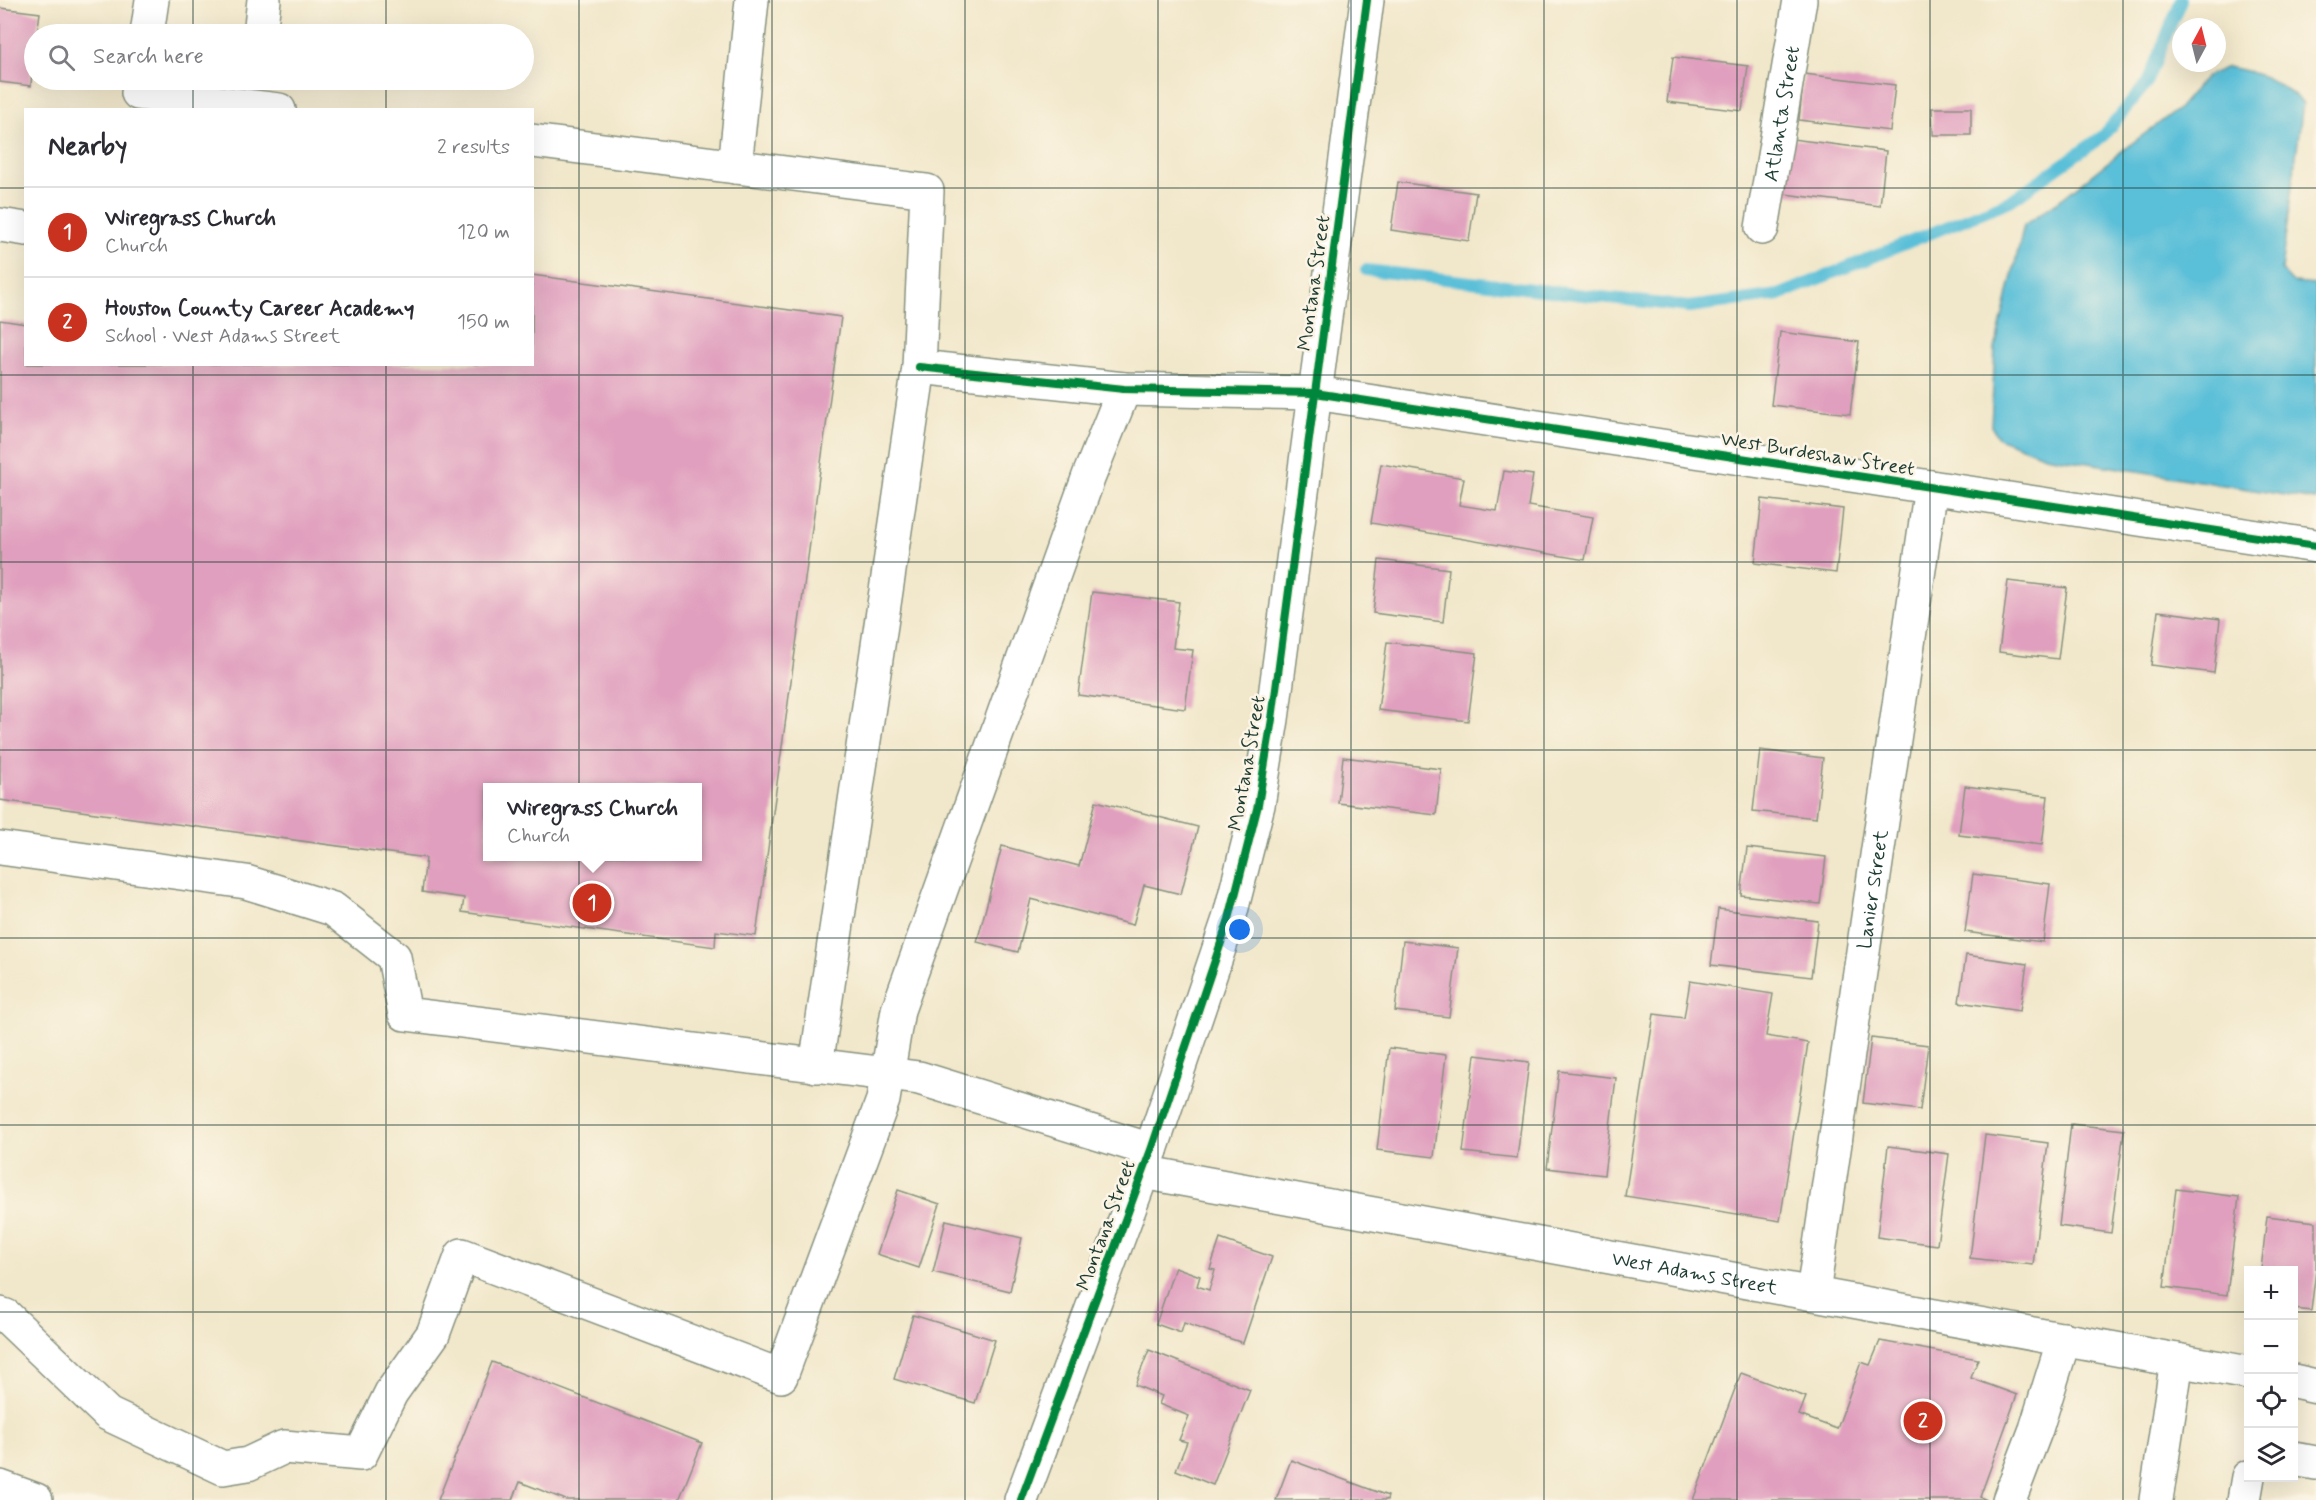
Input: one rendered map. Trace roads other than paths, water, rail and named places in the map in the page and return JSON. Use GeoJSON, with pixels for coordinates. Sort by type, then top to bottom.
{"type":"FeatureCollection","features":[{"type":"Feature","properties":{"kind":"street"},"geometry":{"type":"LineString","coordinates":[[148,24],[152,0]]}},
{"type":"Feature","properties":{"kind":"street"},"geometry":{"type":"LineString","coordinates":[[261,24],[264,0]]}},
{"type":"Feature","properties":{"kind":"street"},"geometry":{"type":"LineString","coordinates":[[735,167],[752,0]]}},
{"type":"Feature","properties":{"kind":"street","name":"Montana Street"},"geometry":{"type":"LineString","coordinates":[[1021,1500],[1147,1161],[1229,919],[1258,805],[1272,720],[1367,0]]}},
{"type":"Feature","properties":{"kind":"street","name":"Atlanta Street"},"geometry":{"type":"LineString","coordinates":[[1762,228],[1800,0]]}},
{"type":"Feature","properties":{"kind":"street"},"geometry":{"type":"LineString","coordinates":[[138,94],[262,98]]}},
{"type":"Feature","properties":{"kind":"street"},"geometry":{"type":"LineString","coordinates":[[534,141],[927,191],[919,367],[816,1066]]}},
{"type":"Feature","properties":{"kind":"street"},"geometry":{"type":"LineString","coordinates":[[0,225],[24,229]]}},
{"type":"Feature","properties":{"kind":"street","name":"West Burdeshaw Street"},"geometry":{"type":"LineString","coordinates":[[919,367],[1124,389],[1315,393],[2316,546]]}},
{"type":"Feature","properties":{"kind":"street"},"geometry":{"type":"LineString","coordinates":[[0,1314],[6,1316],[108,1414],[224,1468],[248,1464],[284,1447],[361,1454],[391,1393],[433,1334],[462,1255],[781,1376],[883,1100],[898,1010],[1089,476],[1124,389]]}},
{"type":"Feature","properties":{"kind":"street","name":"Lanier Street"},"geometry":{"type":"LineString","coordinates":[[1813,1293],[1931,486]]}},
{"type":"Feature","properties":{"kind":"street","name":"West Adams Street"},"geometry":{"type":"LineString","coordinates":[[0,848],[246,882],[333,909],[394,957],[405,1014],[919,1078],[1147,1161],[1813,1293],[2244,1372]]}},
{"type":"Feature","properties":{"kind":"street"},"geometry":{"type":"LineString","coordinates":[[2009,1500],[2036,1429],[2064,1339]]}},
{"type":"Feature","properties":{"kind":"street"},"geometry":{"type":"LineString","coordinates":[[2156,1500],[2177,1360]]}},
{"type":"Feature","properties":{"kind":"street"},"geometry":{"type":"LineString","coordinates":[[2298,1382],[2316,1386]]}},
{"type":"Feature","properties":{"kind":"street"},"geometry":{"type":"LineString","coordinates":[[2298,1460],[2316,1463]]}},
{"type":"Feature","properties":{"kind":"street"},"geometry":{"type":"LineString","coordinates":[[2244,1500],[2247,1482]]}},
{"type":"Feature","properties":{"kind":"street"},"geometry":{"type":"LineString","coordinates":[[0,1488],[36,1500]]}},
{"type":"Feature","properties":{"kind":"water"},"geometry":{"type":"Polygon","coordinates":[[[2226,67],[2250,72],[2268,79],[2303,103],[2281,270],[2293,283],[2316,285],[2316,500],[2045,456],[1998,438],[1991,426],[1995,348],[2024,225],[2178,109],[2206,76],[2215,72],[2226,72],[2226,67]]]}},
{"type":"Feature","properties":{"kind":"waterway"},"geometry":{"type":"LineString","coordinates":[[1366,270],[1689,307],[1779,295],[2010,201],[2103,136],[2147,83],[2181,0]]}},
{"type":"Feature","properties":{"kind":"place","name":"Wiregrass Church"},"geometry":{"type":"Point","coordinates":[592,903]}},
{"type":"Feature","properties":{"kind":"place","name":"Houston County Career Academy"},"geometry":{"type":"Point","coordinates":[1923,1421]}}]}
